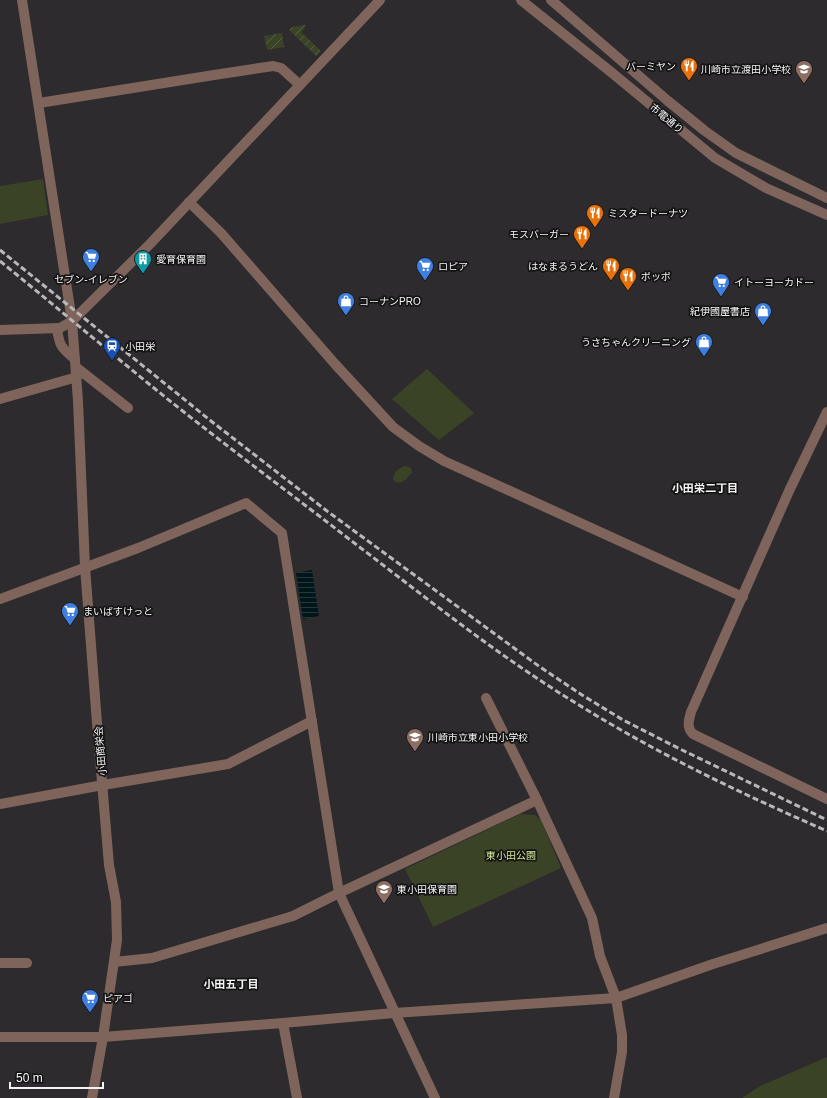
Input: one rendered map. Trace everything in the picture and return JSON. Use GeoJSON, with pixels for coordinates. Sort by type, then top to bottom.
{"type":"FeatureCollection","features":[{"type":"Feature","properties":{"kind":"street","name":"小田商栄会"},"geometry":{"type":"LineString","coordinates":[[22,0],[72,320],[78,401],[86,567],[109,862],[116,902],[117,940],[103,1037],[92,1098]]}},
{"type":"Feature","properties":{"kind":"street"},"geometry":{"type":"LineString","coordinates":[[0,330],[57,328],[64,326],[72,320],[150,244],[380,0]]}},
{"type":"Feature","properties":{"kind":"street","name":"市電通り"},"geometry":{"type":"LineString","coordinates":[[521,0],[715,158],[766,188],[827,215]]}},
{"type":"Feature","properties":{"kind":"street","name":"市電通り"},"geometry":{"type":"LineString","coordinates":[[551,0],[705,131],[736,153],[827,198]]}},
{"type":"Feature","properties":{"kind":"street"},"geometry":{"type":"LineString","coordinates":[[39,103],[273,66],[281,68],[300,85]]}},
{"type":"Feature","properties":{"kind":"street"},"geometry":{"type":"LineString","coordinates":[[189,202],[221,233],[335,364],[393,427],[444,461],[743,597]]}},
{"type":"Feature","properties":{"kind":"street"},"geometry":{"type":"LineString","coordinates":[[57,328],[59,342],[76,368],[128,408]]}},
{"type":"Feature","properties":{"kind":"street"},"geometry":{"type":"LineString","coordinates":[[0,399],[76,368]]}},
{"type":"Feature","properties":{"kind":"street"},"geometry":{"type":"LineString","coordinates":[[827,412],[789,491],[691,712],[688,725],[689,730],[698,736],[827,799]]}},
{"type":"Feature","properties":{"kind":"street"},"geometry":{"type":"LineString","coordinates":[[0,599],[246,504],[282,533],[339,893],[435,1098]]}},
{"type":"Feature","properties":{"kind":"street"},"geometry":{"type":"LineString","coordinates":[[486,698],[537,800],[592,918],[600,956],[616,998],[622,1035],[622,1052],[614,1098]]}},
{"type":"Feature","properties":{"kind":"street"},"geometry":{"type":"LineString","coordinates":[[0,804],[228,764],[312,722]]}},
{"type":"Feature","properties":{"kind":"street"},"geometry":{"type":"LineString","coordinates":[[114,962],[152,958],[293,916],[537,800]]}},
{"type":"Feature","properties":{"kind":"street"},"geometry":{"type":"LineString","coordinates":[[0,1037],[103,1037],[394,1013],[616,998],[713,964],[827,928]]}},
{"type":"Feature","properties":{"kind":"street"},"geometry":{"type":"LineString","coordinates":[[0,963],[27,963]]}},
{"type":"Feature","properties":{"kind":"street"},"geometry":{"type":"LineString","coordinates":[[283,1023],[297,1098]]}},
{"type":"Feature","properties":{"kind":"green space"},"geometry":{"type":"Polygon","coordinates":[[[306,26],[301,32],[321,51],[316,56],[289,30],[292,27],[306,26]]]}},
{"type":"Feature","properties":{"kind":"green space"},"geometry":{"type":"Polygon","coordinates":[[[282,33],[284,47],[267,50],[264,36],[282,33]]]}},
{"type":"Feature","properties":{"kind":"green space"},"geometry":{"type":"Polygon","coordinates":[[[43,179],[48,215],[0,224],[0,186],[43,179]]]}},
{"type":"Feature","properties":{"kind":"green space"},"geometry":{"type":"Polygon","coordinates":[[[427,369],[474,413],[439,440],[392,399],[427,369]]]}},
{"type":"Feature","properties":{"kind":"green space"},"geometry":{"type":"Polygon","coordinates":[[[405,466],[411,468],[412,472],[403,481],[395,482],[393,479],[395,472],[405,466]]]}},
{"type":"Feature","properties":{"kind":"green space","name":"東小田公園"},"geometry":{"type":"Polygon","coordinates":[[[520,814],[535,815],[541,820],[561,868],[433,927],[405,869],[520,814]]]}},
{"type":"Feature","properties":{"kind":"green space"},"geometry":{"type":"Polygon","coordinates":[[[827,1057],[827,1098],[742,1098],[760,1086],[827,1057]]]}},
{"type":"Feature","properties":{"kind":"shaded area"},"geometry":{"type":"Polygon","coordinates":[[[312,570],[319,616],[303,619],[296,573],[312,570]]]}},
{"type":"Feature","properties":{"kind":"railway"},"geometry":{"type":"LineString","coordinates":[[0,250],[211,421],[327,511],[540,667],[623,720],[827,820]]}},
{"type":"Feature","properties":{"kind":"railway"},"geometry":{"type":"LineString","coordinates":[[0,261],[198,423],[433,604],[519,666],[579,705],[670,757],[732,788],[827,831]]}},
{"type":"Feature","properties":{"kind":"place","name":"バーミヤン"},"geometry":{"type":"Point","coordinates":[689,81]}},
{"type":"Feature","properties":{"kind":"place","name":"川崎市立渡田小学校"},"geometry":{"type":"Point","coordinates":[804,84]}},
{"type":"Feature","properties":{"kind":"place","name":"ミスタードーナツ"},"geometry":{"type":"Point","coordinates":[595,228]}},
{"type":"Feature","properties":{"kind":"place","name":"モスバーガー"},"geometry":{"type":"Point","coordinates":[582,249]}},
{"type":"Feature","properties":{"kind":"place","name":"セブン-イレブン"},"geometry":{"type":"Point","coordinates":[91,272]}},
{"type":"Feature","properties":{"kind":"place","name":"愛育保育園"},"geometry":{"type":"Point","coordinates":[143,274]}},
{"type":"Feature","properties":{"kind":"place","name":"ロピア"},"geometry":{"type":"Point","coordinates":[425,281]}},
{"type":"Feature","properties":{"kind":"place","name":"はなまるうどん"},"geometry":{"type":"Point","coordinates":[611,281]}},
{"type":"Feature","properties":{"kind":"place","name":"ポッポ"},"geometry":{"type":"Point","coordinates":[628,291]}},
{"type":"Feature","properties":{"kind":"place","name":"イトーヨーカドー"},"geometry":{"type":"Point","coordinates":[721,297]}},
{"type":"Feature","properties":{"kind":"place","name":"コーナンPRO"},"geometry":{"type":"Point","coordinates":[346,316]}},
{"type":"Feature","properties":{"kind":"place","name":"紀伊國屋書店"},"geometry":{"type":"Point","coordinates":[763,326]}},
{"type":"Feature","properties":{"kind":"place","name":"うさちゃんクリーニング"},"geometry":{"type":"Point","coordinates":[704,357]}},
{"type":"Feature","properties":{"kind":"place","name":"小田栄"},"geometry":{"type":"Point","coordinates":[112,361]}},
{"type":"Feature","properties":{"kind":"place","name":"まいばすけっと"},"geometry":{"type":"Point","coordinates":[70,626]}},
{"type":"Feature","properties":{"kind":"place","name":"川崎市立東小田小学校"},"geometry":{"type":"Point","coordinates":[415,752]}},
{"type":"Feature","properties":{"kind":"place","name":"東小田保育園"},"geometry":{"type":"Point","coordinates":[384,904]}},
{"type":"Feature","properties":{"kind":"place","name":"ピアゴ"},"geometry":{"type":"Point","coordinates":[90,1013]}},
{"type":"Feature","properties":{"kind":"district","name":"小田栄二丁目"},"geometry":{"type":"Point","coordinates":[705,488]}},
{"type":"Feature","properties":{"kind":"district","name":"小田五丁目"},"geometry":{"type":"Point","coordinates":[231,984]}}]}
